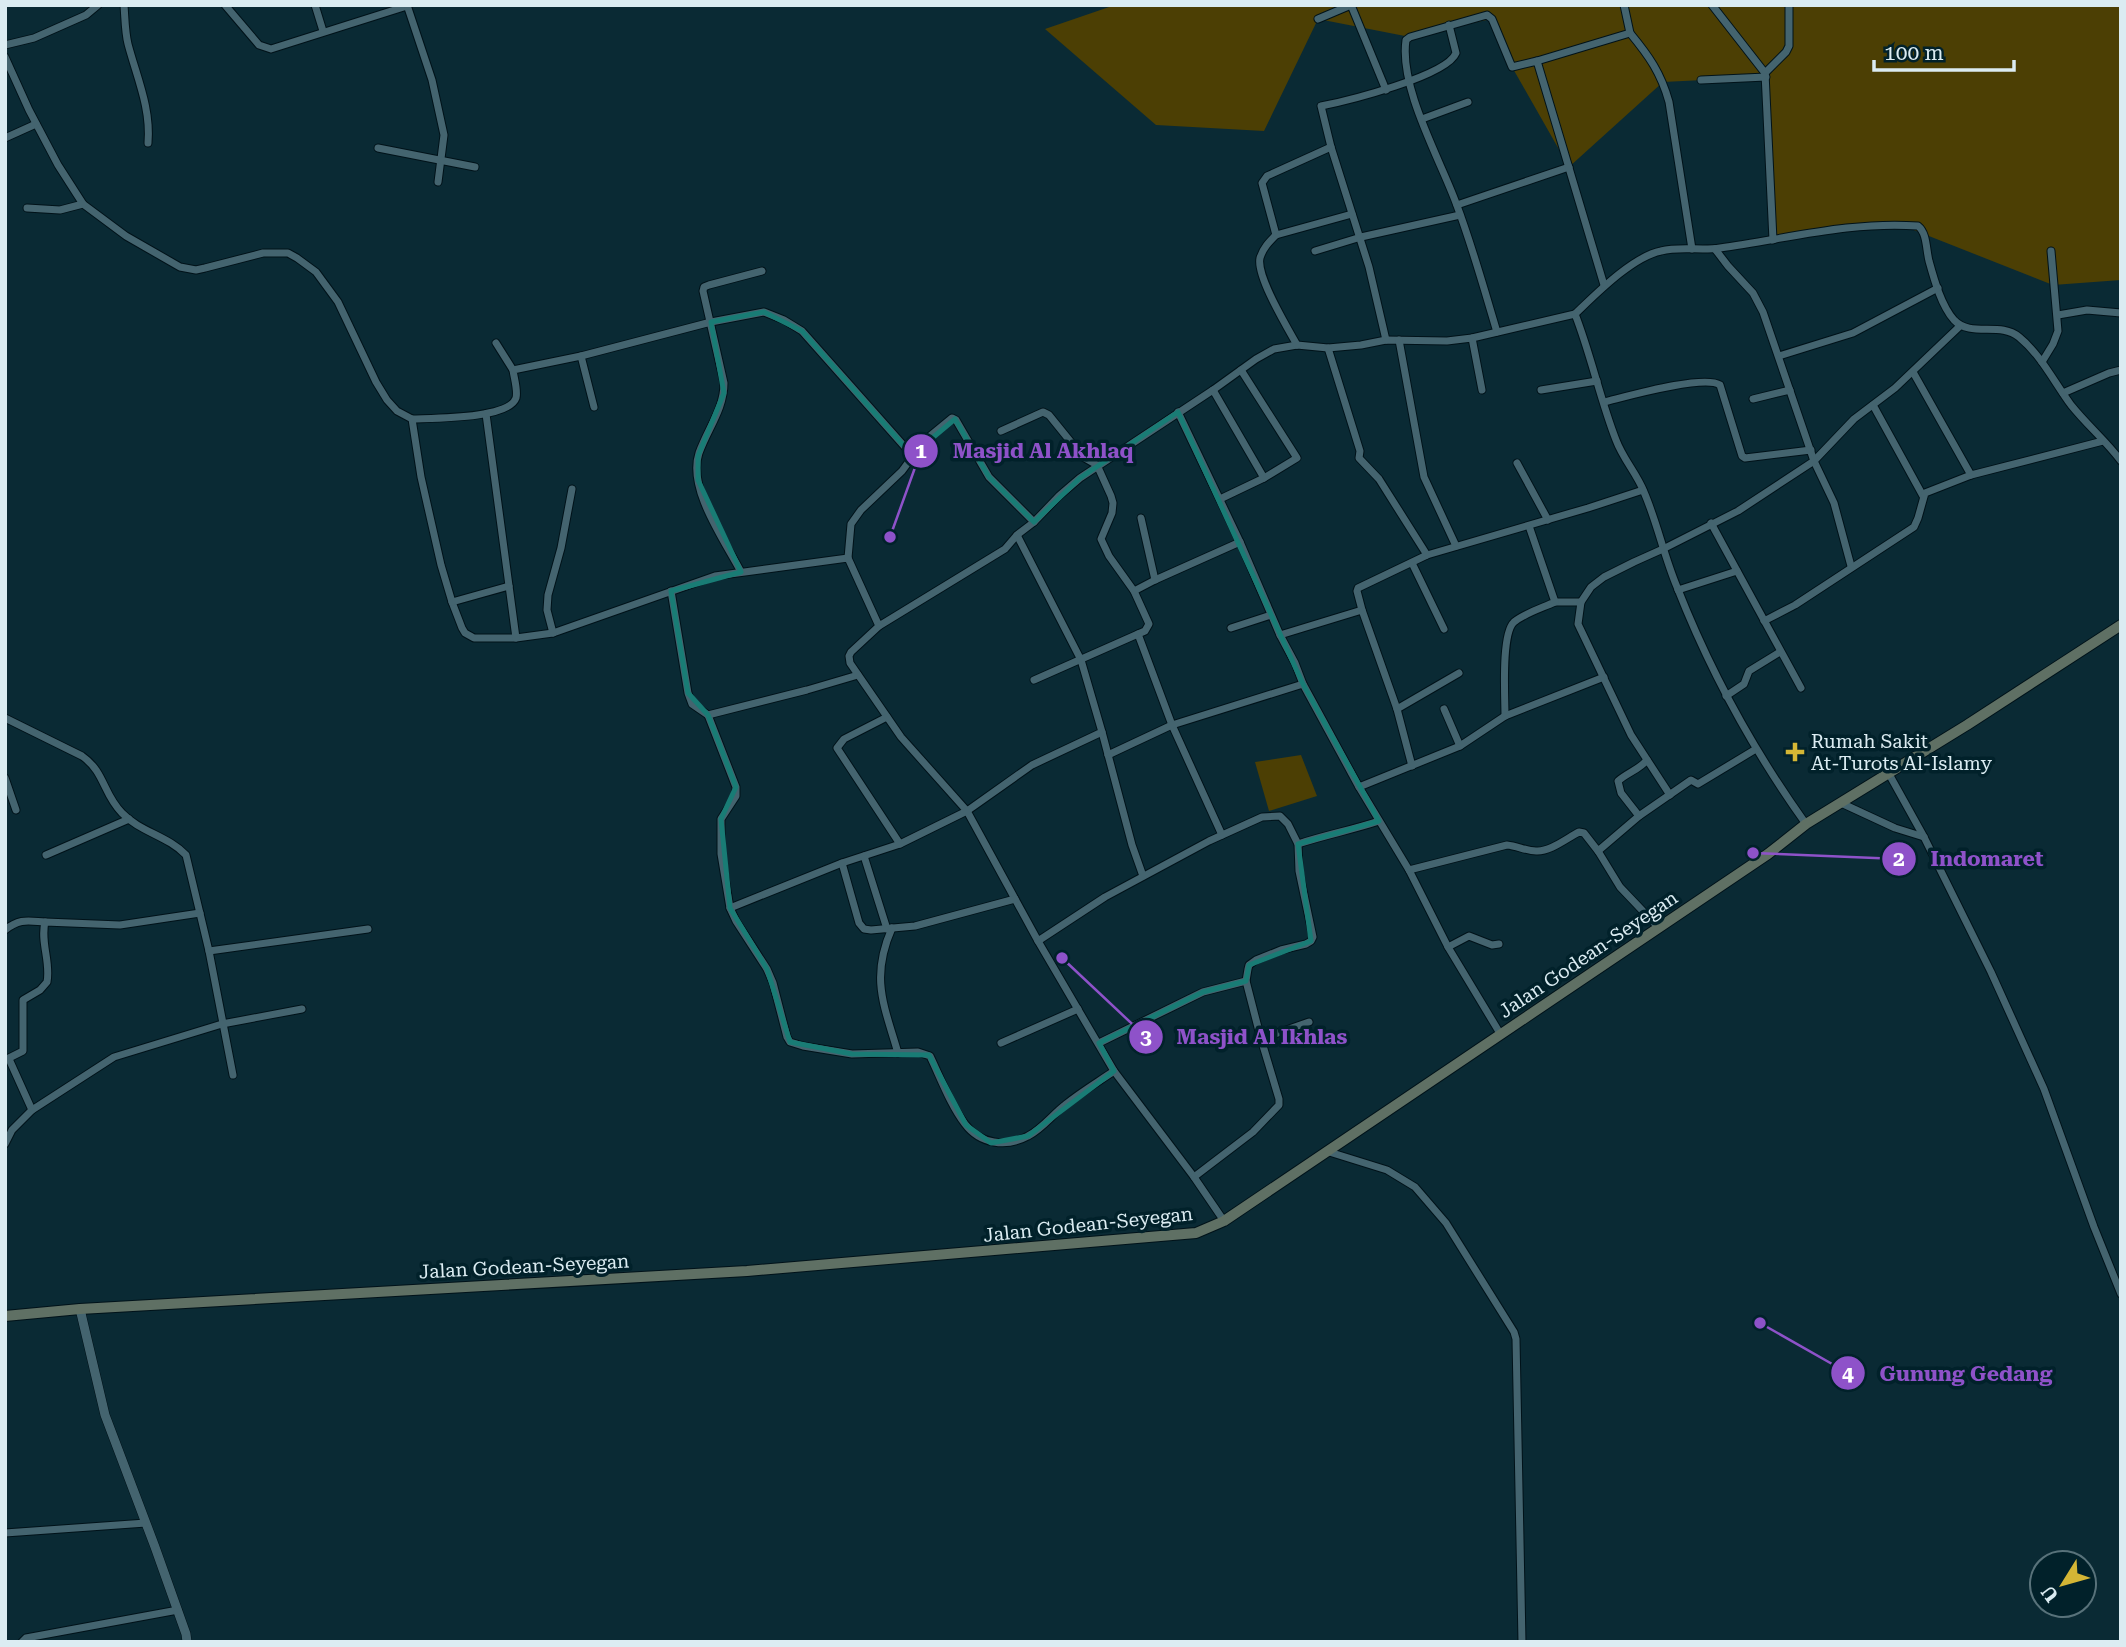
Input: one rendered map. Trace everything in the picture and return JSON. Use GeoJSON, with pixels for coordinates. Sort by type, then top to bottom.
{"type":"FeatureCollection","features":[{"type":"Feature","properties":{"kind":"main road","name":"Jalan Godean-Seyegan"},"geometry":{"type":"LineString","coordinates":[[5,1316],[80,1309],[747,1271],[1184,1236],[1208,1229],[1224,1221],[1501,1035],[1768,854],[1806,824],[2121,625]]}},
{"type":"Feature","properties":{"kind":"street"},"geometry":{"type":"LineString","coordinates":[[5,46],[34,38],[86,15],[98,5]]}},
{"type":"Feature","properties":{"kind":"street"},"geometry":{"type":"LineString","coordinates":[[124,5],[127,41],[145,100],[149,127],[148,143]]}},
{"type":"Feature","properties":{"kind":"street"},"geometry":{"type":"LineString","coordinates":[[225,5],[259,46],[271,49],[407,6],[434,91],[444,135],[438,182]]}},
{"type":"Feature","properties":{"kind":"street"},"geometry":{"type":"LineString","coordinates":[[315,5],[323,31]]}},
{"type":"Feature","properties":{"kind":"street"},"geometry":{"type":"LineString","coordinates":[[1318,19],[1351,5],[1386,90]]}},
{"type":"Feature","properties":{"kind":"street"},"geometry":{"type":"LineString","coordinates":[[1624,5],[1630,33],[1652,60],[1670,102],[1692,249]]}},
{"type":"Feature","properties":{"kind":"street"},"geometry":{"type":"LineString","coordinates":[[1712,5],[1766,75],[1773,240]]}},
{"type":"Feature","properties":{"kind":"street"},"geometry":{"type":"LineString","coordinates":[[1701,80],[1766,75],[1789,46],[1790,5]]}},
{"type":"Feature","properties":{"kind":"street"},"geometry":{"type":"LineString","coordinates":[[1497,332],[1457,205],[1422,119],[1410,81],[1406,40],[1487,15],[1492,19],[1512,67],[1630,33]]}},
{"type":"Feature","properties":{"kind":"street"},"geometry":{"type":"LineString","coordinates":[[1386,340],[1360,237],[1321,107],[1386,90],[1451,61],[1456,53],[1449,25]]}},
{"type":"Feature","properties":{"kind":"street"},"geometry":{"type":"LineString","coordinates":[[5,57],[36,124],[83,204],[126,236],[180,267],[195,270],[263,253],[288,253],[297,258],[316,272],[338,302],[376,382],[397,411],[412,419],[486,414],[507,408],[517,394],[513,370],[496,343]]}},
{"type":"Feature","properties":{"kind":"street"},"geometry":{"type":"LineString","coordinates":[[1538,61],[1604,285]]}},
{"type":"Feature","properties":{"kind":"street"},"geometry":{"type":"LineString","coordinates":[[1422,119],[1468,102]]}},
{"type":"Feature","properties":{"kind":"street"},"geometry":{"type":"LineString","coordinates":[[5,138],[36,124]]}},
{"type":"Feature","properties":{"kind":"street"},"geometry":{"type":"LineString","coordinates":[[1276,234],[1265,198],[1262,183],[1264,179],[1331,147]]}},
{"type":"Feature","properties":{"kind":"street"},"geometry":{"type":"LineString","coordinates":[[378,148],[475,167]]}},
{"type":"Feature","properties":{"kind":"street"},"geometry":{"type":"LineString","coordinates":[[1457,205],[1569,167]]}},
{"type":"Feature","properties":{"kind":"street"},"geometry":{"type":"LineString","coordinates":[[27,208],[60,210],[83,204]]}},
{"type":"Feature","properties":{"kind":"street"},"geometry":{"type":"LineString","coordinates":[[1297,345],[1269,291],[1260,267],[1265,247],[1276,234],[1352,214]]}},
{"type":"Feature","properties":{"kind":"street"},"geometry":{"type":"LineString","coordinates":[[1315,251],[1360,237],[1460,215]]}},
{"type":"Feature","properties":{"kind":"street"},"geometry":{"type":"LineString","coordinates":[[1224,1221],[1114,1071],[1038,941],[967,811],[901,737],[850,663],[849,656],[879,626],[1005,549],[1059,496],[1097,465],[1274,349],[1297,345],[1328,348],[1386,340],[1447,341],[1472,338],[1575,314],[1604,285],[1637,262],[1660,251],[1715,249],[1849,226],[1917,226],[1923,231],[1929,261],[1951,317],[1960,326],[1984,330],[2001,329],[2017,335],[2042,362],[2063,393],[2103,441],[2119,455]]}},
{"type":"Feature","properties":{"kind":"street"},"geometry":{"type":"LineString","coordinates":[[1715,249],[1753,293],[1763,312],[1814,461],[1834,503],[1851,566]]}},
{"type":"Feature","properties":{"kind":"street"},"geometry":{"type":"LineString","coordinates":[[2042,362],[2058,331],[2051,251]]}},
{"type":"Feature","properties":{"kind":"street"},"geometry":{"type":"LineString","coordinates":[[741,572],[705,506],[698,480],[698,456],[722,404],[724,393],[703,294],[704,287],[762,271]]}},
{"type":"Feature","properties":{"kind":"street"},"geometry":{"type":"LineString","coordinates":[[1779,356],[1853,333],[1938,288]]}},
{"type":"Feature","properties":{"kind":"street"},"geometry":{"type":"LineString","coordinates":[[2058,315],[2087,310],[2121,313]]}},
{"type":"Feature","properties":{"kind":"street"},"geometry":{"type":"LineString","coordinates":[[513,370],[581,356],[711,322],[764,312],[802,331],[912,455]]}},
{"type":"Feature","properties":{"kind":"street"},"geometry":{"type":"LineString","coordinates":[[1575,314],[1616,440],[1643,490],[1678,590],[1726,696],[1756,748],[1806,824]]}},
{"type":"Feature","properties":{"kind":"street"},"geometry":{"type":"LineString","coordinates":[[1670,795],[1622,718],[1578,624],[1581,602],[1591,587],[1604,577],[1738,511],[1814,461],[1854,419],[1913,372],[1960,326]]}},
{"type":"Feature","properties":{"kind":"street"},"geometry":{"type":"LineString","coordinates":[[1472,338],[1482,390]]}},
{"type":"Feature","properties":{"kind":"street"},"geometry":{"type":"LineString","coordinates":[[1399,340],[1424,477],[1456,547]]}},
{"type":"Feature","properties":{"kind":"street"},"geometry":{"type":"LineString","coordinates":[[1328,348],[1360,451],[1359,458],[1378,479],[1427,555]]}},
{"type":"Feature","properties":{"kind":"street"},"geometry":{"type":"LineString","coordinates":[[581,356],[594,407]]}},
{"type":"Feature","properties":{"kind":"street"},"geometry":{"type":"LineString","coordinates":[[1220,499],[1264,478],[1297,457],[1241,370]]}},
{"type":"Feature","properties":{"kind":"street"},"geometry":{"type":"LineString","coordinates":[[2063,393],[2121,370]]}},
{"type":"Feature","properties":{"kind":"street"},"geometry":{"type":"LineString","coordinates":[[1913,372],[1971,475]]}},
{"type":"Feature","properties":{"kind":"street"},"geometry":{"type":"LineString","coordinates":[[1541,390],[1597,381]]}},
{"type":"Feature","properties":{"kind":"street"},"geometry":{"type":"LineString","coordinates":[[1604,402],[1698,382],[1714,382],[1720,385],[1742,456],[1745,458],[1811,450]]}},
{"type":"Feature","properties":{"kind":"street"},"geometry":{"type":"LineString","coordinates":[[1213,390],[1264,478]]}},
{"type":"Feature","properties":{"kind":"street"},"geometry":{"type":"LineString","coordinates":[[1753,399],[1790,390]]}},
{"type":"Feature","properties":{"kind":"street"},"geometry":{"type":"LineString","coordinates":[[1873,405],[1923,496]]}},
{"type":"Feature","properties":{"kind":"street"},"geometry":{"type":"LineString","coordinates":[[1001,431],[1043,412],[1049,415],[1083,457],[1097,465],[1113,503],[1112,513],[1101,539],[1133,591],[1149,624],[1145,631],[1034,680]]}},
{"type":"Feature","properties":{"kind":"street"},"geometry":{"type":"LineString","coordinates":[[1178,412],[1303,684],[1359,787],[1409,870],[1448,947],[1501,1035]]}},
{"type":"Feature","properties":{"kind":"street"},"geometry":{"type":"LineString","coordinates":[[486,414],[516,638]]}},
{"type":"Feature","properties":{"kind":"street"},"geometry":{"type":"LineString","coordinates":[[879,626],[848,558],[851,524],[861,510],[902,471],[924,441],[951,418],[955,419],[989,477],[1034,522]]}},
{"type":"Feature","properties":{"kind":"street"},"geometry":{"type":"LineString","coordinates":[[412,419],[440,565],[462,628],[471,637],[516,638],[553,633],[715,576],[848,558]]}},
{"type":"Feature","properties":{"kind":"street"},"geometry":{"type":"LineString","coordinates":[[1764,621],[1795,605],[1914,527],[1923,496],[1929,491],[1971,475],[2103,441]]}},
{"type":"Feature","properties":{"kind":"street"},"geometry":{"type":"LineString","coordinates":[[1517,463],[1548,520]]}},
{"type":"Feature","properties":{"kind":"street"},"geometry":{"type":"LineString","coordinates":[[553,633],[547,610],[548,594],[561,548],[572,489]]}},
{"type":"Feature","properties":{"kind":"street"},"geometry":{"type":"LineString","coordinates":[[1412,766],[1397,709],[1362,610],[1358,588],[1427,555],[1643,490]]}},
{"type":"Feature","properties":{"kind":"street"},"geometry":{"type":"LineString","coordinates":[[1141,518],[1155,580]]}},
{"type":"Feature","properties":{"kind":"street"},"geometry":{"type":"LineString","coordinates":[[1712,523],[1801,688]]}},
{"type":"Feature","properties":{"kind":"street"},"geometry":{"type":"LineString","coordinates":[[1530,526],[1555,602]]}},
{"type":"Feature","properties":{"kind":"street"},"geometry":{"type":"LineString","coordinates":[[1017,535],[1081,660],[1143,876]]}},
{"type":"Feature","properties":{"kind":"street"},"geometry":{"type":"LineString","coordinates":[[1133,591],[1240,542]]}},
{"type":"Feature","properties":{"kind":"street"},"geometry":{"type":"LineString","coordinates":[[1412,563],[1444,629]]}},
{"type":"Feature","properties":{"kind":"street"},"geometry":{"type":"LineString","coordinates":[[1678,590],[1737,571]]}},
{"type":"Feature","properties":{"kind":"street"},"geometry":{"type":"LineString","coordinates":[[452,602],[509,586]]}},
{"type":"Feature","properties":{"kind":"street"},"geometry":{"type":"LineString","coordinates":[[671,591],[688,693],[692,704],[708,715],[736,787],[736,796],[721,819],[721,854],[730,908],[767,969],[773,983],[784,1032],[790,1042],[852,1054],[918,1052],[930,1056],[950,1099],[966,1125],[991,1143],[1015,1141],[1028,1136],[1067,1103],[1114,1071]]}},
{"type":"Feature","properties":{"kind":"street"},"geometry":{"type":"LineString","coordinates":[[1505,716],[1505,665],[1510,627],[1515,621],[1555,602],[1581,602]]}},
{"type":"Feature","properties":{"kind":"street"},"geometry":{"type":"LineString","coordinates":[[1280,635],[1362,610]]}},
{"type":"Feature","properties":{"kind":"street"},"geometry":{"type":"LineString","coordinates":[[1231,628],[1271,615]]}},
{"type":"Feature","properties":{"kind":"street"},"geometry":{"type":"LineString","coordinates":[[1138,634],[1172,725],[1222,835]]}},
{"type":"Feature","properties":{"kind":"street"},"geometry":{"type":"LineString","coordinates":[[1726,696],[1744,684],[1749,671],[1780,652]]}},
{"type":"Feature","properties":{"kind":"street"},"geometry":{"type":"LineString","coordinates":[[1397,709],[1459,673]]}},
{"type":"Feature","properties":{"kind":"street"},"geometry":{"type":"LineString","coordinates":[[708,715],[858,675]]}},
{"type":"Feature","properties":{"kind":"street"},"geometry":{"type":"LineString","coordinates":[[1359,787],[1460,746],[1505,716],[1604,677]]}},
{"type":"Feature","properties":{"kind":"street"},"geometry":{"type":"LineString","coordinates":[[1108,755],[1172,725],[1303,684]]}},
{"type":"Feature","properties":{"kind":"street"},"geometry":{"type":"LineString","coordinates":[[1444,709],[1460,746]]}},
{"type":"Feature","properties":{"kind":"street"},"geometry":{"type":"LineString","coordinates":[[887,717],[844,739],[837,748],[900,844]]}},
{"type":"Feature","properties":{"kind":"street"},"geometry":{"type":"LineString","coordinates":[[5,718],[92,763],[112,800],[128,819],[176,845],[186,855],[209,951],[233,1075]]}},
{"type":"Feature","properties":{"kind":"street"},"geometry":{"type":"LineString","coordinates":[[730,908],[842,863],[900,844],[967,811],[1032,765],[1102,732]]}},
{"type":"Feature","properties":{"kind":"street"},"geometry":{"type":"LineString","coordinates":[[1598,852],[1639,816],[1691,780],[1698,784],[1756,748]]}},
{"type":"Feature","properties":{"kind":"street"},"geometry":{"type":"LineString","coordinates":[[1639,816],[1621,793],[1618,781],[1647,760]]}},
{"type":"Feature","properties":{"kind":"street"},"geometry":{"type":"LineString","coordinates":[[1889,774],[1924,837],[1991,972],[2044,1088],[2121,1294]]}},
{"type":"Feature","properties":{"kind":"street"},"geometry":{"type":"LineString","coordinates":[[5,778],[16,810]]}},
{"type":"Feature","properties":{"kind":"street"},"geometry":{"type":"LineString","coordinates":[[1841,803],[1895,828],[1924,837]]}},
{"type":"Feature","properties":{"kind":"street"},"geometry":{"type":"LineString","coordinates":[[1038,941],[1105,897],[1222,835],[1262,817],[1275,815],[1284,819],[1298,844],[1299,870],[1312,939],[1307,944],[1281,950],[1253,962],[1249,965],[1246,981],[1279,1105],[1253,1132],[1194,1177]]}},
{"type":"Feature","properties":{"kind":"street"},"geometry":{"type":"LineString","coordinates":[[46,855],[128,819]]}},
{"type":"Feature","properties":{"kind":"street"},"geometry":{"type":"LineString","coordinates":[[1298,844],[1329,834],[1348,832],[1379,821]]}},
{"type":"Feature","properties":{"kind":"street"},"geometry":{"type":"LineString","coordinates":[[1409,870],[1507,845],[1534,851],[1544,850],[1579,832],[1584,833],[1620,887],[1658,927]]}},
{"type":"Feature","properties":{"kind":"street"},"geometry":{"type":"LineString","coordinates":[[864,856],[889,928],[879,979],[898,1053]]}},
{"type":"Feature","properties":{"kind":"street"},"geometry":{"type":"LineString","coordinates":[[842,863],[859,923],[864,929],[915,926],[1015,899]]}},
{"type":"Feature","properties":{"kind":"street"},"geometry":{"type":"LineString","coordinates":[[5,929],[15,922],[25,920],[120,925],[200,913]]}},
{"type":"Feature","properties":{"kind":"street"},"geometry":{"type":"LineString","coordinates":[[32,1110],[7,1059],[23,1051],[23,1000],[40,990],[47,982],[43,931],[45,922]]}},
{"type":"Feature","properties":{"kind":"street"},"geometry":{"type":"LineString","coordinates":[[209,951],[368,929]]}},
{"type":"Feature","properties":{"kind":"street"},"geometry":{"type":"LineString","coordinates":[[1448,947],[1469,936],[1492,945],[1499,944]]}},
{"type":"Feature","properties":{"kind":"street"},"geometry":{"type":"LineString","coordinates":[[1099,1043],[1203,992],[1246,981]]}},
{"type":"Feature","properties":{"kind":"street"},"geometry":{"type":"LineString","coordinates":[[5,1144],[12,1130],[32,1110],[114,1057],[222,1024],[302,1009]]}},
{"type":"Feature","properties":{"kind":"street"},"geometry":{"type":"LineString","coordinates":[[1001,1043],[1078,1009]]}},
{"type":"Feature","properties":{"kind":"street"},"geometry":{"type":"LineString","coordinates":[[1261,1039],[1309,1021]]}},
{"type":"Feature","properties":{"kind":"street"},"geometry":{"type":"LineString","coordinates":[[1326,1151],[1387,1170],[1415,1187],[1446,1223],[1514,1332],[1522,1642]]}},
{"type":"Feature","properties":{"kind":"street"},"geometry":{"type":"LineString","coordinates":[[80,1309],[105,1415],[178,1610],[187,1642]]}},
{"type":"Feature","properties":{"kind":"street"},"geometry":{"type":"LineString","coordinates":[[5,1533],[146,1523]]}},
{"type":"Feature","properties":{"kind":"street"},"geometry":{"type":"LineString","coordinates":[[22,1642],[26,1638],[178,1610]]}},
{"type":"Feature","properties":{"kind":"highlighted area"},"geometry":{"type":"Polygon","coordinates":[[[764,312],[802,331],[912,455],[955,419],[989,477],[1034,522],[1080,478],[1178,412],[1303,684],[1379,821],[1298,844],[1311,941],[1249,965],[1246,981],[1203,992],[1099,1043],[1114,1071],[1028,1136],[991,1143],[966,1125],[929,1055],[852,1054],[790,1042],[767,969],[730,908],[721,819],[736,787],[708,715],[688,693],[671,591],[741,572],[698,480],[698,456],[724,393],[711,322],[764,312]]]}},
{"type":"Feature","properties":{"kind":"shaded area"},"geometry":{"type":"Polygon","coordinates":[[[1115,5],[2121,5],[2121,280],[2053,285],[1901,225],[1773,240],[1765,77],[1663,82],[1569,167],[1512,67],[1491,19],[1410,37],[1318,19],[1264,131],[1156,125],[1045,29],[1115,5]]]}},
{"type":"Feature","properties":{"kind":"shaded area"},"geometry":{"type":"Polygon","coordinates":[[[1301,755],[1317,796],[1269,811],[1255,762],[1301,755]]]}},
{"type":"Feature","properties":{"kind":"place","name":"Masjid Al Akhlaq"},"geometry":{"type":"Point","coordinates":[890,537]}},
{"type":"Feature","properties":{"kind":"place","name":"Rumah Sakit At-Turots Al-Islamy"},"geometry":{"type":"Point","coordinates":[1795,752]}},
{"type":"Feature","properties":{"kind":"place","name":"Indomaret"},"geometry":{"type":"Point","coordinates":[1753,853]}},
{"type":"Feature","properties":{"kind":"place","name":"Masjid Al Ikhlas"},"geometry":{"type":"Point","coordinates":[1062,958]}},
{"type":"Feature","properties":{"kind":"place","name":"Gunung Gedang"},"geometry":{"type":"Point","coordinates":[1760,1323]}}]}
